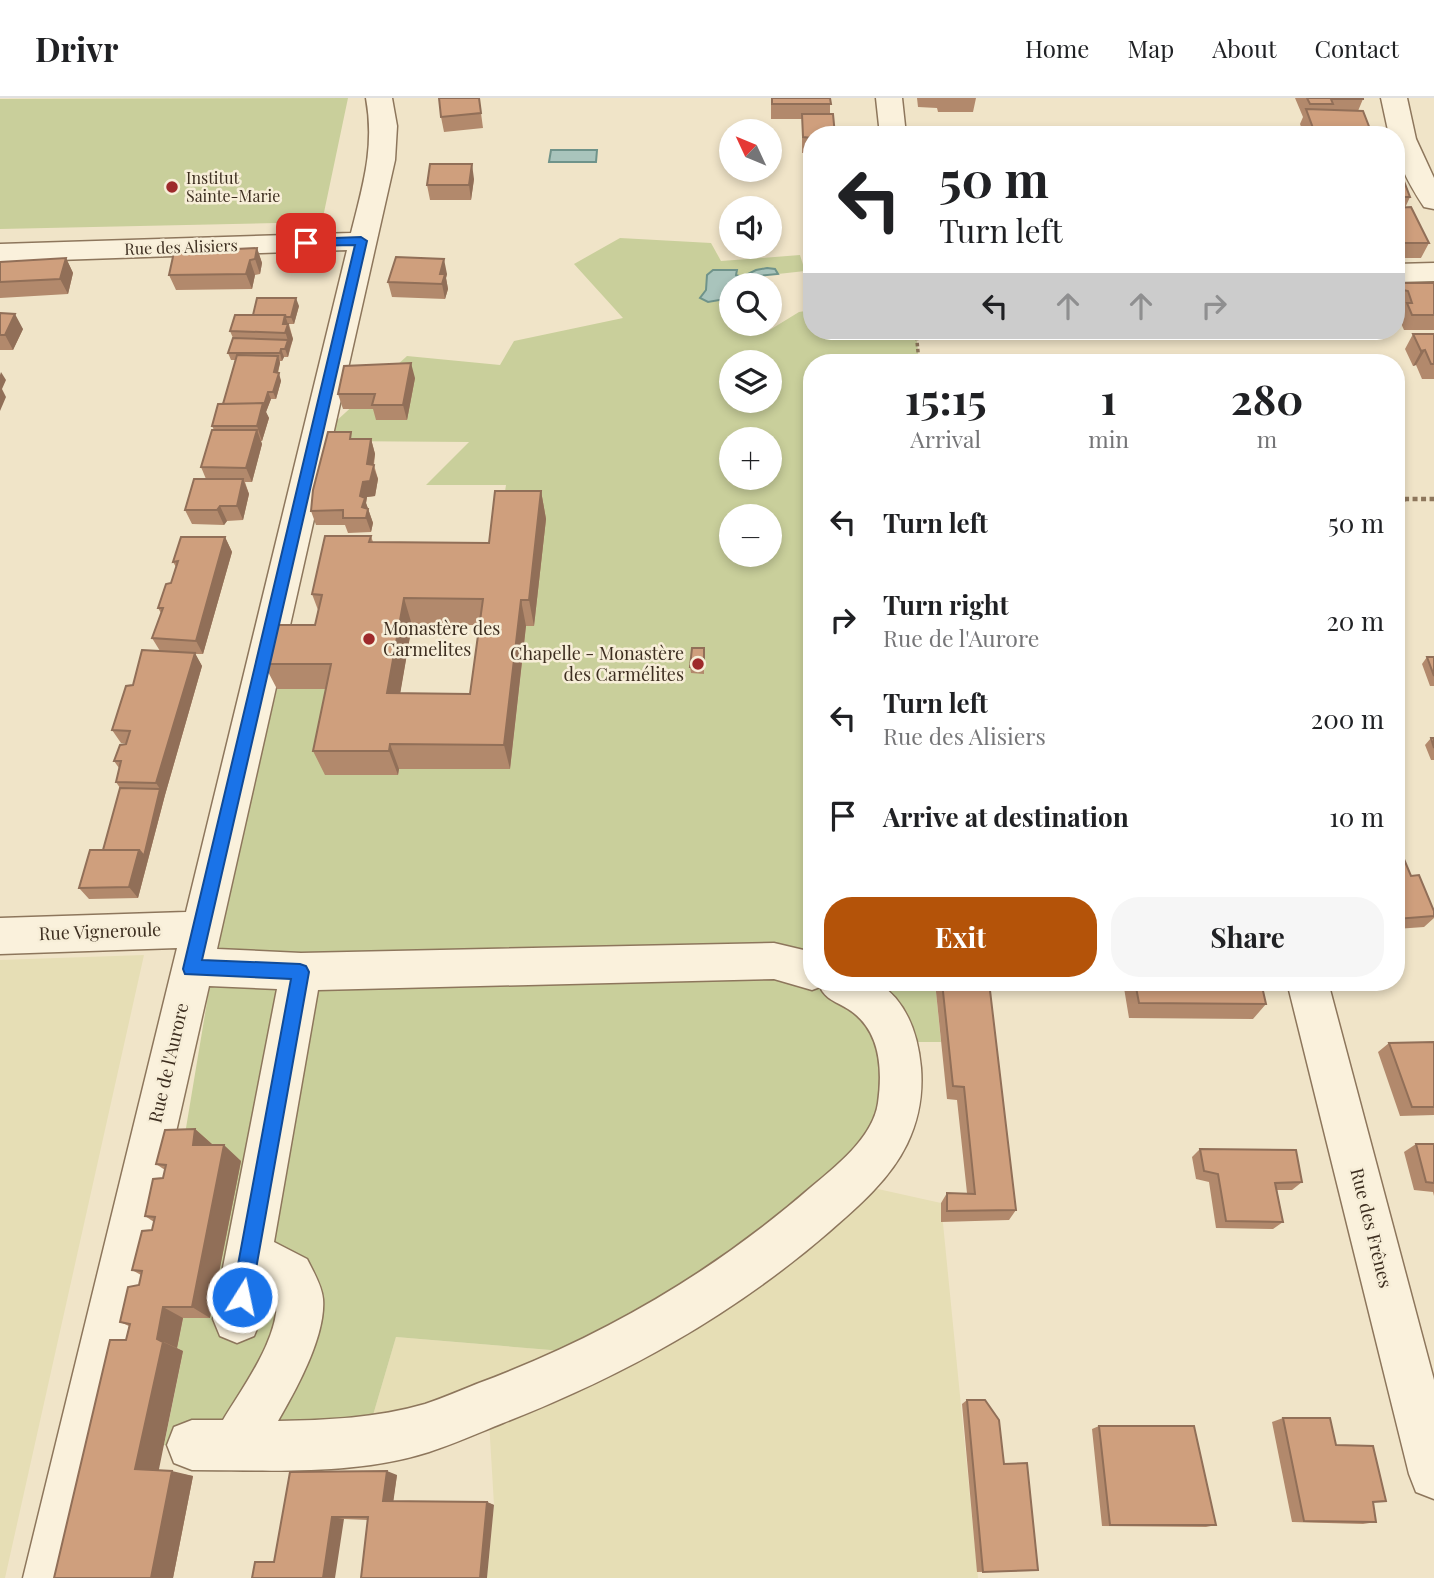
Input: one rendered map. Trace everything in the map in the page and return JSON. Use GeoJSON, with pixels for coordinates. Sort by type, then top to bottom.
{"type":"FeatureCollection","features":[{"type":"Feature","properties":{"kind":"street","name":"Rue de l'Aurore"},"geometry":{"type":"LineString","coordinates":[[48,1578],[382,160],[384,126],[379,98]]}},
{"type":"Feature","properties":{"kind":"street"},"geometry":{"type":"LineString","coordinates":[[889,98],[892,126]]}},
{"type":"Feature","properties":{"kind":"street"},"geometry":{"type":"LineString","coordinates":[[1395,98],[1417,128],[1434,183]]}},
{"type":"Feature","properties":{"kind":"street"},"geometry":{"type":"LineString","coordinates":[[1395,98],[1398,126]]}},
{"type":"Feature","properties":{"kind":"street"},"geometry":{"type":"LineString","coordinates":[[1405,146],[1414,169],[1434,201]]}},
{"type":"Feature","properties":{"kind":"street","name":"Rue des Alisiers"},"geometry":{"type":"LineString","coordinates":[[0,253],[361,241]]}},
{"type":"Feature","properties":{"kind":"street"},"geometry":{"type":"LineString","coordinates":[[1405,273],[1434,272]]}},
{"type":"Feature","properties":{"kind":"street","name":"Rue Vigneroule"},"geometry":{"type":"LineString","coordinates":[[0,936],[196,949],[220,967],[300,972],[774,961],[803,969]]}},
{"type":"Feature","properties":{"kind":"street"},"geometry":{"type":"LineString","coordinates":[[237,1319],[300,972]]}},
{"type":"Feature","properties":{"kind":"street"},"geometry":{"type":"LineString","coordinates":[[250,1254],[291,1275],[300,1299],[293,1336],[266,1392],[214,1445],[337,1444],[419,1430],[524,1391],[611,1354],[685,1313],[768,1255],[851,1183],[889,1135],[902,1100],[899,1041],[884,1013],[856,991]]}},
{"type":"Feature","properties":{"kind":"street","name":"Rue des Frênes"},"geometry":{"type":"LineString","coordinates":[[1309,991],[1434,1475]]}},
{"type":"Feature","properties":{"kind":"path"},"geometry":{"type":"LineString","coordinates":[[1405,499],[1434,499]]}},
{"type":"Feature","properties":{"kind":"shaded area"},"geometry":{"type":"Polygon","coordinates":[[[144,955],[5,1578],[0,1578],[0,960],[144,955]]]}},
{"type":"Feature","properties":{"kind":"shaded area"},"geometry":{"type":"Polygon","coordinates":[[[851,1183],[941,1203],[978,1578],[487,1578],[494,1505],[488,1404],[366,1439],[396,1337],[611,1355],[851,1183]]]}},
{"type":"Feature","properties":{"kind":"green space","name":"Institut Sainte-Marie"},"geometry":{"type":"Polygon","coordinates":[[[348,98],[322,222],[0,229],[0,99],[348,98]]]}},
{"type":"Feature","properties":{"kind":"green space"},"geometry":{"type":"Polygon","coordinates":[[[620,238],[711,243],[721,261],[782,259],[782,256],[800,255],[803,271],[782,274],[775,269],[758,273],[719,273],[719,277],[707,278],[706,290],[719,301],[719,336],[782,336],[782,322],[803,311],[803,340],[917,341],[918,354],[803,354],[803,991],[936,991],[941,1042],[899,1042],[889,1135],[611,1355],[396,1337],[366,1439],[337,1444],[164,1445],[183,1351],[177,1348],[183,1318],[183,1146],[217,942],[277,689],[342,689],[398,775],[399,769],[510,769],[526,626],[534,626],[545,519],[501,518],[506,485],[426,485],[469,442],[329,441],[333,424],[407,356],[500,365],[514,341],[623,318],[574,264],[620,238]]]}},
{"type":"Feature","properties":{"kind":"water"},"geometry":{"type":"Polygon","coordinates":[[[551,150],[597,150],[596,162],[549,162],[551,150]]]}},
{"type":"Feature","properties":{"kind":"water"},"geometry":{"type":"Polygon","coordinates":[[[775,269],[777,273],[750,273],[775,269]]]}},
{"type":"Feature","properties":{"kind":"water"},"geometry":{"type":"Polygon","coordinates":[[[713,270],[737,270],[736,273],[719,273],[719,300],[708,302],[700,298],[706,290],[707,275],[713,270]]]}},
{"type":"Feature","properties":{"kind":"building"},"geometry":{"type":"Polygon","coordinates":[[[439,98],[479,98],[481,113],[441,117],[439,98]]]}},
{"type":"Feature","properties":{"kind":"building"},"geometry":{"type":"Polygon","coordinates":[[[772,98],[830,98],[831,104],[772,104],[772,98]]]}},
{"type":"Feature","properties":{"kind":"building"},"geometry":{"type":"Polygon","coordinates":[[[1307,98],[1363,99],[1331,99],[1333,104],[1310,104],[1307,98]]]}},
{"type":"Feature","properties":{"kind":"building"},"geometry":{"type":"Polygon","coordinates":[[[1306,109],[1363,111],[1369,126],[1312,126],[1306,109]]]}},
{"type":"Feature","properties":{"kind":"building"},"geometry":{"type":"Polygon","coordinates":[[[802,114],[833,114],[834,126],[803,126],[803,137],[802,114]]]}},
{"type":"Feature","properties":{"kind":"building"},"geometry":{"type":"Polygon","coordinates":[[[430,164],[472,164],[469,185],[427,185],[430,164]]]}},
{"type":"Feature","properties":{"kind":"building"},"geometry":{"type":"Polygon","coordinates":[[[1405,184],[1410,197],[1405,197],[1405,184]]]}},
{"type":"Feature","properties":{"kind":"building"},"geometry":{"type":"Polygon","coordinates":[[[1405,207],[1411,207],[1429,243],[1405,243],[1405,207]]]}},
{"type":"Feature","properties":{"kind":"building"},"geometry":{"type":"Polygon","coordinates":[[[257,248],[255,259],[250,260],[246,274],[169,275],[174,252],[257,248]]]}},
{"type":"Feature","properties":{"kind":"building"},"geometry":{"type":"Polygon","coordinates":[[[396,257],[444,259],[440,274],[445,274],[442,284],[388,282],[396,257]]]}},
{"type":"Feature","properties":{"kind":"building"},"geometry":{"type":"Polygon","coordinates":[[[66,258],[60,279],[0,282],[0,262],[66,258]]]}},
{"type":"Feature","properties":{"kind":"building"},"geometry":{"type":"Polygon","coordinates":[[[1405,283],[1434,283],[1434,315],[1412,315],[1407,303],[1412,303],[1408,291],[1405,290],[1405,283]]]}},
{"type":"Feature","properties":{"kind":"building"},"geometry":{"type":"Polygon","coordinates":[[[257,298],[296,298],[291,317],[286,317],[253,315],[257,298]]]}},
{"type":"Feature","properties":{"kind":"building"},"geometry":{"type":"Polygon","coordinates":[[[0,313],[15,314],[5,335],[0,335],[0,313]]]}},
{"type":"Feature","properties":{"kind":"building"},"geometry":{"type":"Polygon","coordinates":[[[235,315],[285,315],[283,324],[288,324],[285,333],[230,331],[235,315]]]}},
{"type":"Feature","properties":{"kind":"building"},"geometry":{"type":"Polygon","coordinates":[[[1413,334],[1434,334],[1434,364],[1431,364],[1425,350],[1421,351],[1413,334]]]}},
{"type":"Feature","properties":{"kind":"building"},"geometry":{"type":"Polygon","coordinates":[[[233,338],[288,340],[285,349],[281,349],[280,353],[228,353],[233,338]]]}},
{"type":"Feature","properties":{"kind":"building"},"geometry":{"type":"Polygon","coordinates":[[[237,355],[278,356],[274,372],[279,373],[273,392],[268,392],[264,405],[223,404],[237,355]]]}},
{"type":"Feature","properties":{"kind":"building"},"geometry":{"type":"Polygon","coordinates":[[[411,363],[403,405],[372,405],[375,394],[338,394],[344,366],[411,363]]]}},
{"type":"Feature","properties":{"kind":"building"},"geometry":{"type":"Polygon","coordinates":[[[263,403],[257,426],[212,426],[218,404],[263,403]]]}},
{"type":"Feature","properties":{"kind":"building"},"geometry":{"type":"Polygon","coordinates":[[[212,430],[257,430],[246,468],[201,467],[212,430]]]}},
{"type":"Feature","properties":{"kind":"building"},"geometry":{"type":"Polygon","coordinates":[[[328,432],[351,432],[350,439],[371,439],[367,464],[374,465],[370,481],[363,482],[360,496],[365,498],[362,507],[368,509],[366,518],[343,518],[343,510],[311,511],[313,490],[328,432]]]}},
{"type":"Feature","properties":{"kind":"building"},"geometry":{"type":"Polygon","coordinates":[[[194,479],[243,479],[237,506],[220,506],[217,510],[185,510],[194,479]]]}},
{"type":"Feature","properties":{"kind":"building","name":"Monastère des Carmelites"},"geometry":{"type":"Polygon","coordinates":[[[495,491],[541,491],[529,600],[521,600],[504,745],[390,744],[389,751],[313,751],[331,664],[264,664],[274,625],[315,625],[322,595],[312,594],[325,536],[371,536],[369,542],[489,543],[495,491]],[[404,598],[387,693],[470,694],[483,599],[404,598]]]}},
{"type":"Feature","properties":{"kind":"building"},"geometry":{"type":"Polygon","coordinates":[[[181,537],[225,537],[196,641],[152,638],[163,608],[158,608],[166,584],[171,583],[178,561],[173,562],[181,537]]]}},
{"type":"Feature","properties":{"kind":"building","name":"Chapelle - Monastère des Carmélites"},"geometry":{"type":"Polygon","coordinates":[[[692,648],[704,648],[704,667],[690,667],[692,648]]]}},
{"type":"Feature","properties":{"kind":"building"},"geometry":{"type":"Polygon","coordinates":[[[142,650],[195,653],[156,783],[116,782],[121,761],[114,761],[120,745],[126,744],[130,731],[112,730],[126,686],[133,685],[142,650]]]}},
{"type":"Feature","properties":{"kind":"building"},"geometry":{"type":"Polygon","coordinates":[[[1427,657],[1434,657],[1434,676],[1427,657]]]}},
{"type":"Feature","properties":{"kind":"building"},"geometry":{"type":"Polygon","coordinates":[[[120,788],[160,789],[144,856],[139,850],[103,850],[120,788]]]}},
{"type":"Feature","properties":{"kind":"building"},"geometry":{"type":"Polygon","coordinates":[[[90,850],[139,850],[129,887],[79,888],[90,850]]]}},
{"type":"Feature","properties":{"kind":"building"},"geometry":{"type":"Polygon","coordinates":[[[1405,862],[1411,876],[1419,875],[1434,916],[1405,918],[1405,862]]]}},
{"type":"Feature","properties":{"kind":"building"},"geometry":{"type":"Polygon","coordinates":[[[943,991],[990,991],[1016,1210],[947,1211],[947,1193],[975,1194],[964,1087],[953,1086],[943,991]]]}},
{"type":"Feature","properties":{"kind":"building"},"geometry":{"type":"Polygon","coordinates":[[[1137,991],[1263,991],[1266,1004],[1139,1003],[1137,991]]]}},
{"type":"Feature","properties":{"kind":"building"},"geometry":{"type":"Polygon","coordinates":[[[1434,1042],[1434,1107],[1412,1107],[1389,1043],[1434,1042]]]}},
{"type":"Feature","properties":{"kind":"building"},"geometry":{"type":"Polygon","coordinates":[[[195,1129],[193,1145],[224,1145],[192,1307],[163,1307],[157,1339],[163,1342],[135,1469],[172,1471],[151,1578],[54,1578],[110,1340],[126,1340],[130,1324],[120,1322],[128,1287],[139,1285],[142,1271],[132,1270],[142,1231],[152,1230],[155,1217],[145,1216],[153,1179],[163,1178],[166,1165],[156,1164],[165,1130],[195,1129]]]}},
{"type":"Feature","properties":{"kind":"building"},"geometry":{"type":"Polygon","coordinates":[[[1416,1144],[1434,1144],[1434,1183],[1426,1182],[1416,1144]]]}},
{"type":"Feature","properties":{"kind":"building"},"geometry":{"type":"Polygon","coordinates":[[[1200,1149],[1296,1150],[1302,1182],[1275,1183],[1283,1222],[1226,1221],[1218,1174],[1204,1171],[1200,1149]]]}},
{"type":"Feature","properties":{"kind":"building"},"geometry":{"type":"Polygon","coordinates":[[[967,1400],[985,1400],[999,1420],[1004,1464],[1027,1463],[1038,1570],[983,1572],[967,1400]]]}},
{"type":"Feature","properties":{"kind":"building"},"geometry":{"type":"Polygon","coordinates":[[[1283,1418],[1330,1418],[1336,1445],[1373,1446],[1386,1501],[1373,1502],[1376,1522],[1304,1521],[1283,1418]]]}},
{"type":"Feature","properties":{"kind":"building"},"geometry":{"type":"Polygon","coordinates":[[[1099,1426],[1194,1426],[1216,1525],[1110,1525],[1099,1426]]]}},
{"type":"Feature","properties":{"kind":"building"},"geometry":{"type":"Polygon","coordinates":[[[387,1471],[383,1501],[487,1502],[480,1578],[361,1578],[368,1517],[332,1517],[323,1578],[252,1578],[255,1562],[274,1562],[290,1472],[387,1471]]]}},
{"type":"Feature","properties":{"kind":"place","name":"Institut Sainte-Marie"},"geometry":{"type":"Point","coordinates":[172,187]}},
{"type":"Feature","properties":{"kind":"place","name":"Monastère des Carmelites"},"geometry":{"type":"Point","coordinates":[369,639]}},
{"type":"Feature","properties":{"kind":"place","name":"Chapelle - Monastère des Carmélites"},"geometry":{"type":"Point","coordinates":[698,664]}},
{"type":"Feature","properties":{"kind":"route"},"geometry":{"type":"LineString","coordinates":[[242,1297],[300,972],[220,967],[191,969],[361,241],[306,243]]}}]}
